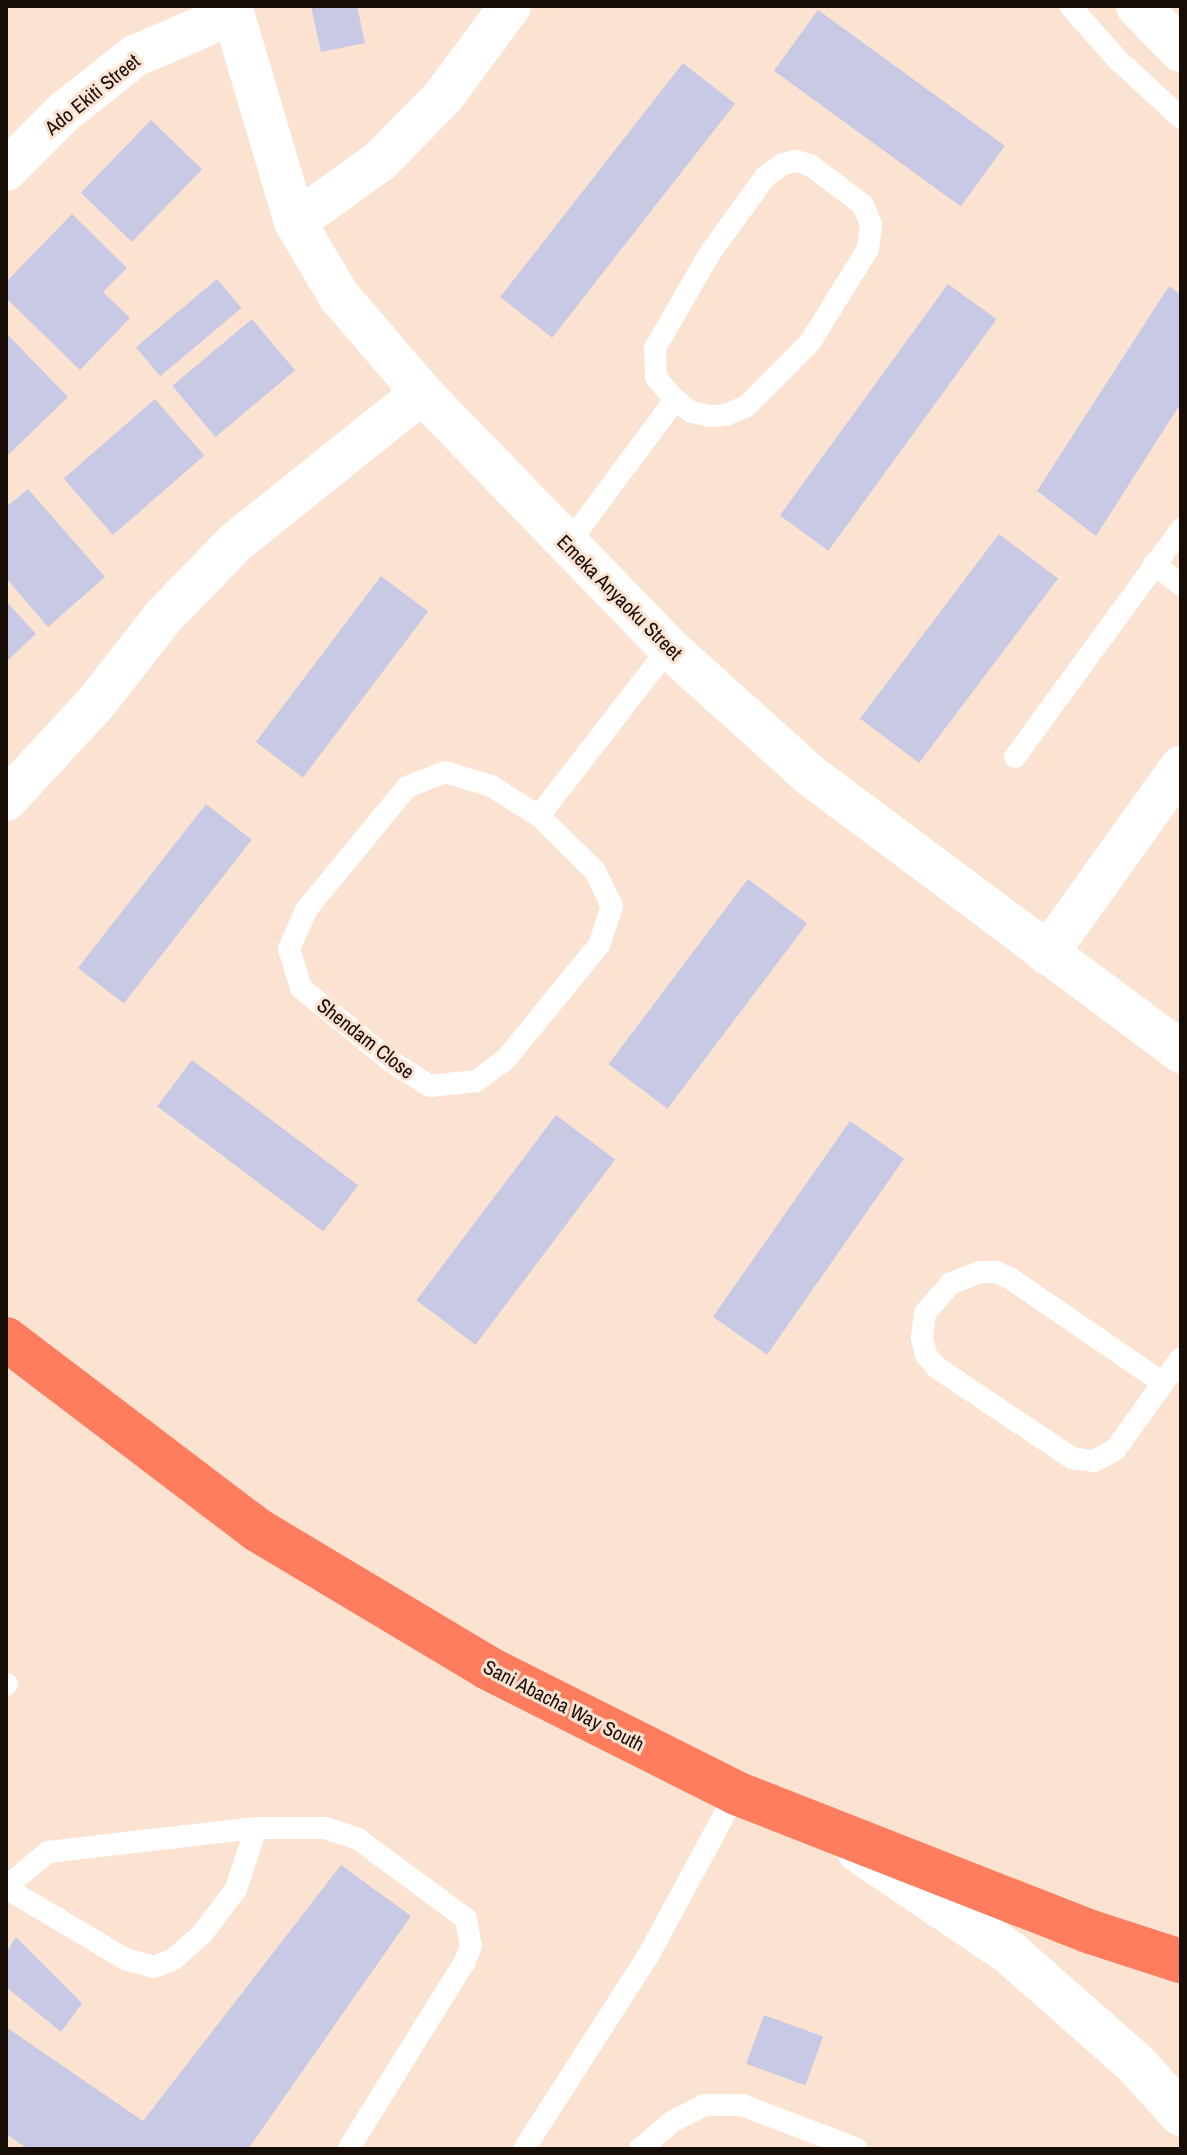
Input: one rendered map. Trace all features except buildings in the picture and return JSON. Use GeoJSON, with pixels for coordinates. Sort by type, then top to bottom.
{"type":"FeatureCollection","features":[{"type":"Feature","properties":{"kind":"highway","name":"Sani Abacha Way South"},"geometry":{"type":"LineString","coordinates":[[6,1339],[256,1529],[488,1668],[736,1793],[1091,1932],[1181,1961]]}},
{"type":"Feature","properties":{"kind":"street"},"geometry":{"type":"LineString","coordinates":[[295,222],[380,161],[443,97],[510,6]]}},
{"type":"Feature","properties":{"kind":"street"},"geometry":{"type":"LineString","coordinates":[[1138,6],[1181,50]]}},
{"type":"Feature","properties":{"kind":"street","name":"Emeka Anyaoku Street"},"geometry":{"type":"LineString","coordinates":[[232,10],[295,222],[339,296],[422,393],[669,648],[811,776],[1181,1052]]}},
{"type":"Feature","properties":{"kind":"street","name":"Ado Ekiti Street"},"geometry":{"type":"LineString","coordinates":[[6,170],[64,112],[135,56],[232,10]]}},
{"type":"Feature","properties":{"kind":"street"},"geometry":{"type":"LineString","coordinates":[[6,800],[95,704],[164,616],[237,541],[422,393]]}},
{"type":"Feature","properties":{"kind":"street"},"geometry":{"type":"LineString","coordinates":[[1047,954],[1181,767]]}},
{"type":"Feature","properties":{"kind":"street"},"geometry":{"type":"LineString","coordinates":[[831,1832],[1010,1953],[1137,2065],[1181,2114]]}},
{"type":"Feature","properties":{"kind":"lane"},"geometry":{"type":"LineString","coordinates":[[1070,6],[1117,59],[1181,118]]}},
{"type":"Feature","properties":{"kind":"lane"},"geometry":{"type":"LineString","coordinates":[[796,161],[810,165],[863,205],[871,224],[868,249],[811,341],[747,406],[726,415],[710,416],[691,412],[675,400],[656,377],[655,348],[710,253],[765,177],[783,164],[796,161]]}},
{"type":"Feature","properties":{"kind":"lane"},"geometry":{"type":"LineString","coordinates":[[568,544],[675,400]]}},
{"type":"Feature","properties":{"kind":"lane"},"geometry":{"type":"LineString","coordinates":[[1015,757],[1181,529]]}},
{"type":"Feature","properties":{"kind":"lane"},"geometry":{"type":"LineString","coordinates":[[1154,564],[1181,585]]}},
{"type":"Feature","properties":{"kind":"lane"},"geometry":{"type":"LineString","coordinates":[[539,816],[669,648]]}},
{"type":"Feature","properties":{"kind":"lane","name":"Shendam Close"},"geometry":{"type":"LineString","coordinates":[[445,772],[491,786],[539,816],[595,871],[612,906],[599,945],[507,1058],[476,1081],[430,1086],[392,1062],[301,988],[289,949],[306,910],[407,787],[445,772]]}},
{"type":"Feature","properties":{"kind":"lane"},"geometry":{"type":"LineString","coordinates":[[1163,1383],[1011,1279],[996,1272],[980,1272],[951,1283],[925,1313],[922,1338],[926,1355],[936,1367],[1072,1458],[1094,1461],[1115,1450],[1181,1358]]}},
{"type":"Feature","properties":{"kind":"lane"},"geometry":{"type":"LineString","coordinates":[[524,2149],[648,1956],[736,1793]]}},
{"type":"Feature","properties":{"kind":"lane"},"geometry":{"type":"LineString","coordinates":[[256,1828],[236,1889],[202,1934],[174,1959],[154,1967],[125,1959],[6,1887],[48,1852],[256,1828],[325,1828],[358,1839],[466,1919],[471,1932],[471,1946],[464,1963],[348,2149]]}},
{"type":"Feature","properties":{"kind":"lane"},"geometry":{"type":"LineString","coordinates":[[640,2149],[673,2121],[704,2105],[742,2105],[857,2149]]}}]}
